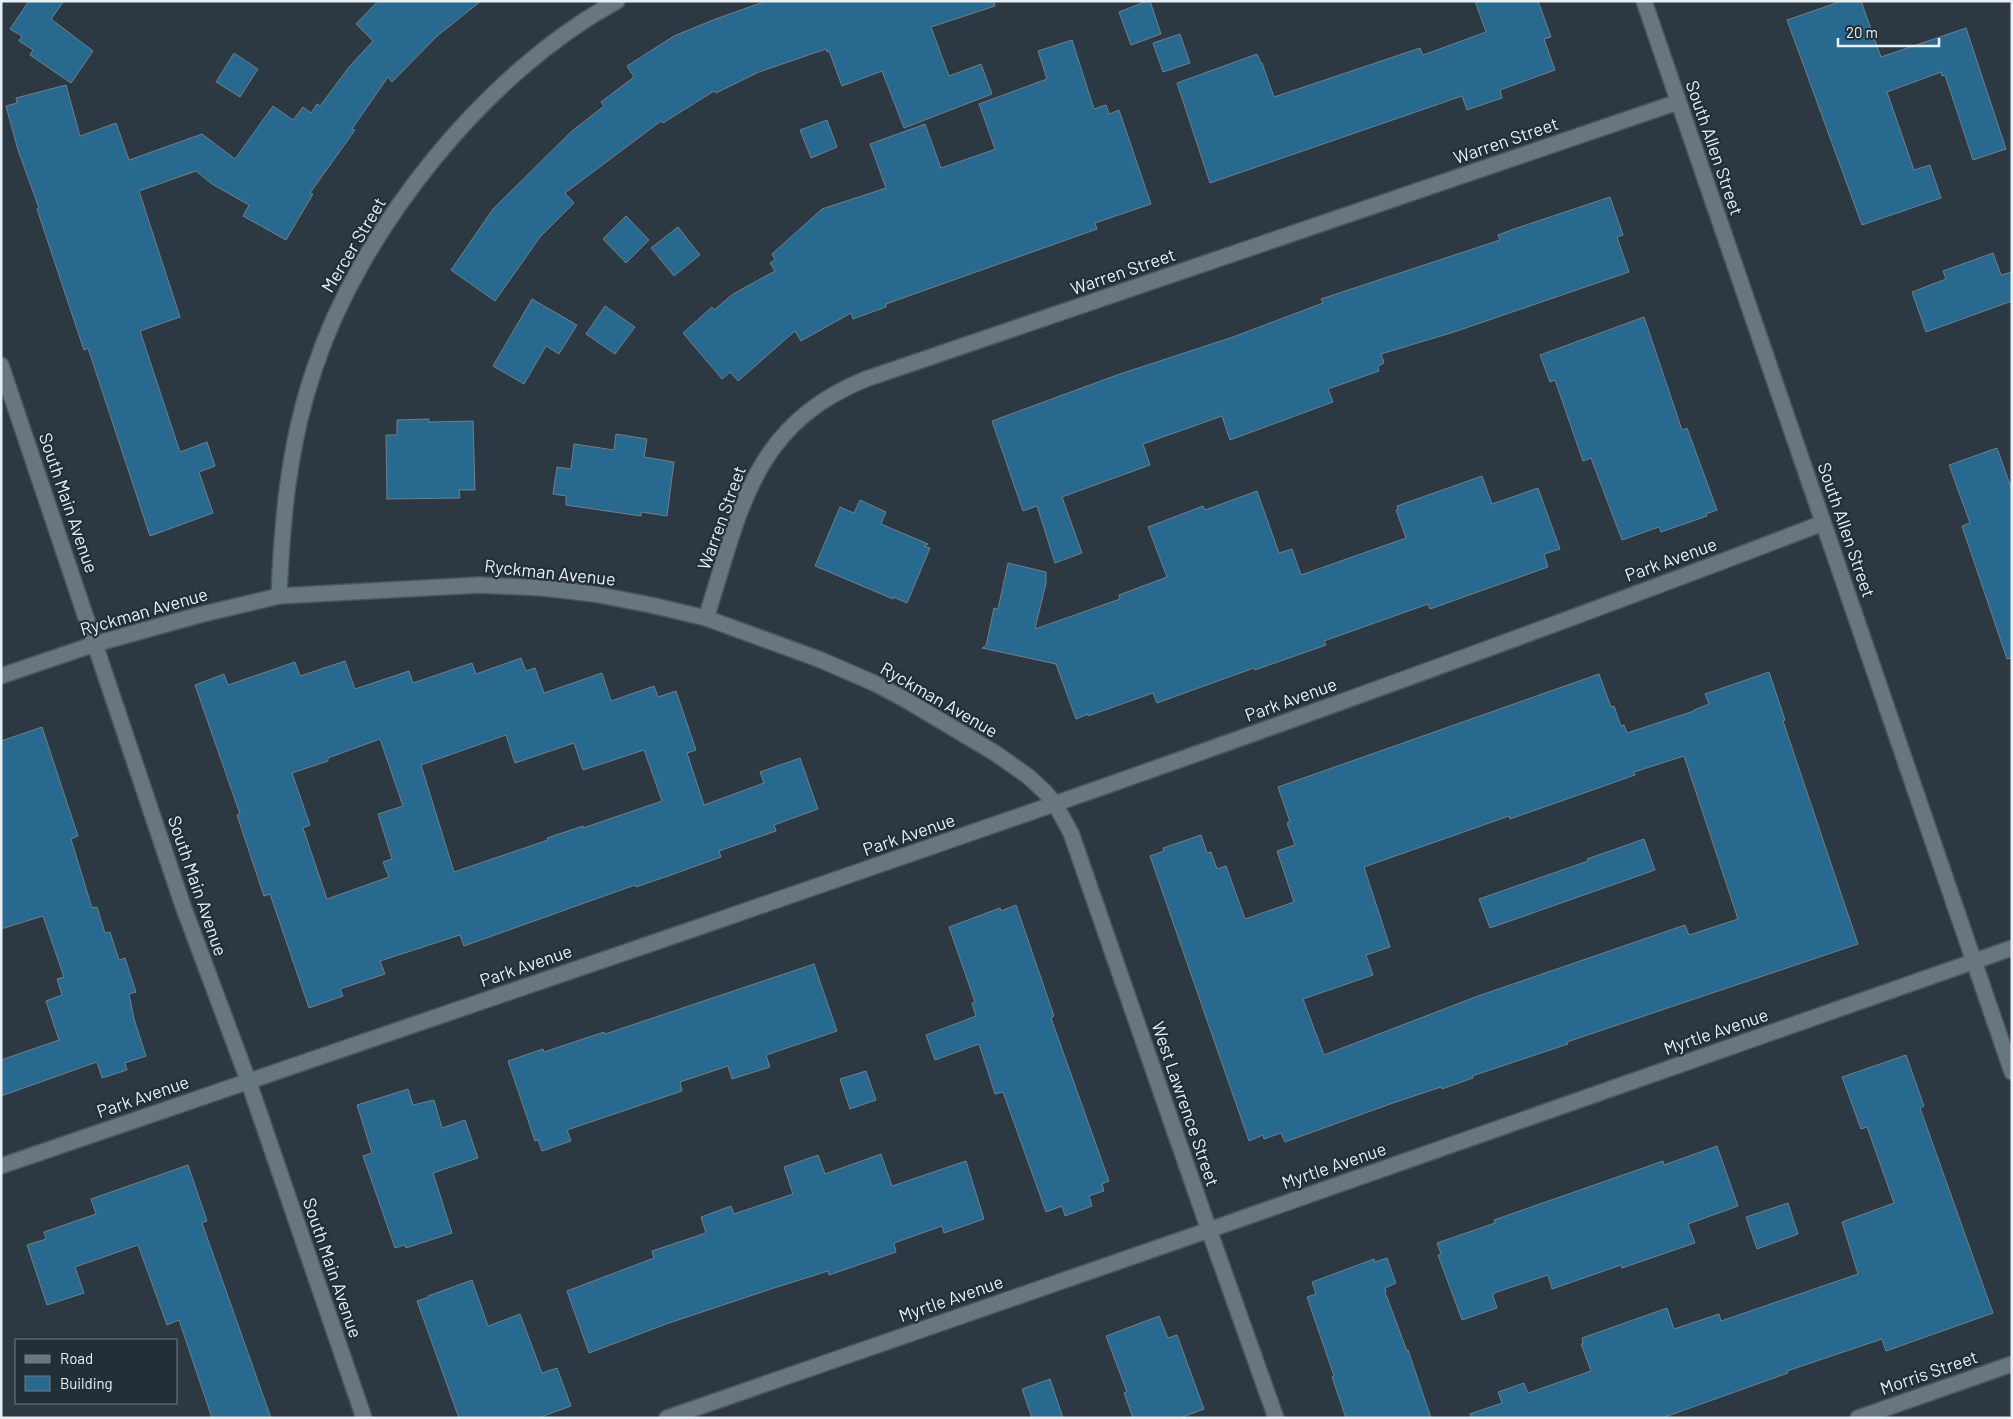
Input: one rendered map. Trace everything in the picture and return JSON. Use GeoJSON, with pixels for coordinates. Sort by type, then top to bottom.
{"type":"FeatureCollection","features":[{"type":"Feature","properties":{"kind":"street","name":"Mercer Street"},"geometry":{"type":"LineString","coordinates":[[279,596],[283,513],[294,444],[319,355],[335,313],[357,271],[385,225],[426,169],[478,111],[511,79],[554,43],[577,25],[617,1]]}},
{"type":"Feature","properties":{"kind":"street","name":"South Allen Street"},"geometry":{"type":"LineString","coordinates":[[1644,1],[1824,523],[1972,961],[2012,1072]]}},
{"type":"Feature","properties":{"kind":"street","name":"Warren Street"},"geometry":{"type":"LineString","coordinates":[[706,618],[742,506],[758,469],[769,451],[796,421],[835,393],[866,379],[1678,102]]}},
{"type":"Feature","properties":{"kind":"street","name":"South Main Avenue"},"geometry":{"type":"LineString","coordinates":[[1,364],[182,906],[248,1080],[364,1418]]}},
{"type":"Feature","properties":{"kind":"street","name":"Park Avenue"},"geometry":{"type":"LineString","coordinates":[[1,1166],[1055,804],[1378,689],[1824,523]]}},
{"type":"Feature","properties":{"kind":"street","name":"Ryckman Avenue"},"geometry":{"type":"LineString","coordinates":[[1,676],[95,644],[199,615],[279,596],[479,585],[543,588],[594,594],[651,604],[706,618],[821,660],[874,683],[995,753],[1028,777],[1055,804]]}},
{"type":"Feature","properties":{"kind":"street","name":"West Lawrence Street"},"geometry":{"type":"LineString","coordinates":[[1055,804],[1071,833],[1082,859],[1209,1230],[1276,1418]]}},
{"type":"Feature","properties":{"kind":"street","name":"Myrtle Avenue"},"geometry":{"type":"LineString","coordinates":[[667,1418],[2012,948]]}},
{"type":"Feature","properties":{"kind":"street","name":"Morris Street"},"geometry":{"type":"LineString","coordinates":[[1858,1418],[2012,1364]]}},
{"type":"Feature","properties":{"kind":"building"},"geometry":{"type":"Polygon","coordinates":[[[29,1],[64,1],[51,19],[93,51],[71,83],[30,55],[33,50],[19,41],[22,36],[10,29],[29,1]]]}},
{"type":"Feature","properties":{"kind":"building"},"geometry":{"type":"Polygon","coordinates":[[[378,1],[481,1],[437,36],[392,82],[388,77],[352,129],[355,130],[310,193],[313,194],[286,240],[243,216],[249,205],[212,184],[196,171],[139,191],[180,317],[140,331],[180,452],[207,442],[215,466],[199,472],[213,513],[150,536],[88,348],[84,350],[37,209],[39,208],[18,150],[6,106],[17,103],[16,98],[66,85],[80,136],[116,123],[129,160],[202,134],[235,159],[273,106],[293,120],[303,107],[311,113],[317,104],[320,106],[349,67],[373,41],[356,24],[378,1]]]}},
{"type":"Feature","properties":{"kind":"building"},"geometry":{"type":"Polygon","coordinates":[[[766,1],[994,1],[995,6],[931,27],[949,76],[981,64],[992,94],[904,128],[882,71],[842,86],[829,51],[827,52],[826,49],[759,72],[716,93],[714,91],[663,123],[661,121],[565,193],[574,203],[540,237],[495,301],[451,270],[493,209],[572,131],[604,106],[601,102],[634,77],[627,66],[674,36],[766,1]]]}},
{"type":"Feature","properties":{"kind":"building"},"geometry":{"type":"Polygon","coordinates":[[[1150,1],[1161,34],[1131,45],[1119,12],[1150,1]]]}},
{"type":"Feature","properties":{"kind":"building"},"geometry":{"type":"Polygon","coordinates":[[[1475,1],[1538,1],[1551,37],[1544,39],[1555,70],[1500,90],[1502,98],[1467,110],[1462,96],[1210,183],[1177,83],[1257,54],[1274,97],[1420,48],[1423,55],[1486,32],[1475,1]]]}},
{"type":"Feature","properties":{"kind":"building"},"geometry":{"type":"Polygon","coordinates":[[[1842,1],[1861,1],[1881,57],[1966,28],[2006,149],[1973,160],[1945,75],[1942,76],[1941,72],[1887,92],[1914,170],[1930,165],[1941,198],[1862,225],[1787,20],[1842,1]]]}},
{"type":"Feature","properties":{"kind":"building"},"geometry":{"type":"Polygon","coordinates":[[[1180,34],[1190,63],[1163,72],[1153,43],[1180,34]]]}},
{"type":"Feature","properties":{"kind":"building"},"geometry":{"type":"Polygon","coordinates":[[[1072,40],[1094,109],[1106,105],[1109,114],[1119,110],[1151,204],[1095,223],[1097,229],[886,304],[886,307],[853,319],[851,313],[801,341],[795,331],[738,381],[730,372],[722,379],[683,333],[712,307],[714,310],[733,294],[775,271],[770,263],[775,260],[772,254],[822,209],[886,188],[870,144],[925,124],[941,168],[995,149],[979,104],[1047,79],[1038,51],[1072,40]]]}},
{"type":"Feature","properties":{"kind":"building"},"geometry":{"type":"Polygon","coordinates":[[[234,53],[258,69],[240,97],[216,82],[234,53]]]}},
{"type":"Feature","properties":{"kind":"building"},"geometry":{"type":"Polygon","coordinates":[[[827,120],[837,147],[811,158],[800,130],[827,120]]]}},
{"type":"Feature","properties":{"kind":"building"},"geometry":{"type":"Polygon","coordinates":[[[1610,197],[1623,235],[1617,237],[1629,272],[1454,332],[1381,354],[1384,363],[1378,366],[1379,371],[1328,389],[1333,402],[1230,440],[1222,416],[1143,444],[1150,465],[1062,497],[1082,553],[1055,563],[1037,506],[1023,511],[992,421],[1117,375],[1233,337],[1323,303],[1321,299],[1500,240],[1498,235],[1610,197]]]}},
{"type":"Feature","properties":{"kind":"building"},"geometry":{"type":"Polygon","coordinates":[[[626,216],[649,240],[626,263],[603,239],[626,216]]]}},
{"type":"Feature","properties":{"kind":"building"},"geometry":{"type":"Polygon","coordinates":[[[678,227],[700,255],[674,276],[651,248],[678,227]]]}},
{"type":"Feature","properties":{"kind":"building"},"geometry":{"type":"Polygon","coordinates":[[[1993,253],[2001,275],[2012,272],[2012,301],[1926,332],[1912,292],[1946,279],[1943,271],[1993,253]]]}},
{"type":"Feature","properties":{"kind":"building"},"geometry":{"type":"Polygon","coordinates":[[[532,299],[577,325],[559,354],[546,346],[524,384],[493,366],[532,299]]]}},
{"type":"Feature","properties":{"kind":"building"},"geometry":{"type":"Polygon","coordinates":[[[605,306],[635,327],[615,354],[586,334],[605,306]]]}},
{"type":"Feature","properties":{"kind":"building"},"geometry":{"type":"Polygon","coordinates":[[[1644,317],[1682,430],[1687,428],[1717,510],[1706,514],[1707,516],[1661,532],[1659,527],[1622,540],[1591,458],[1583,461],[1555,380],[1550,382],[1540,355],[1644,317]]]}},
{"type":"Feature","properties":{"kind":"building"},"geometry":{"type":"Polygon","coordinates":[[[429,419],[429,422],[473,421],[475,490],[459,490],[460,498],[387,499],[386,435],[397,435],[397,420],[429,419]]]}},
{"type":"Feature","properties":{"kind":"building"},"geometry":{"type":"Polygon","coordinates":[[[616,434],[647,439],[644,457],[674,462],[667,516],[641,512],[641,516],[566,505],[566,496],[553,494],[557,467],[571,469],[574,444],[614,450],[616,434]]]}},
{"type":"Feature","properties":{"kind":"building"},"geometry":{"type":"Polygon","coordinates":[[[1997,448],[2012,490],[2012,658],[2007,659],[1962,526],[1970,523],[1949,465],[1997,448]]]}},
{"type":"Feature","properties":{"kind":"building"},"geometry":{"type":"Polygon","coordinates":[[[1482,476],[1492,504],[1538,488],[1560,549],[1544,554],[1548,567],[1430,609],[1428,604],[1324,641],[1326,645],[1255,670],[1254,668],[1157,703],[1153,693],[1076,719],[1056,664],[982,648],[986,646],[994,608],[998,609],[1008,563],[1046,572],[1046,583],[1035,629],[1120,599],[1119,595],[1167,577],[1148,527],[1203,506],[1205,510],[1257,491],[1279,553],[1292,549],[1301,575],[1406,538],[1396,510],[1398,509],[1397,506],[1482,476]]]}},
{"type":"Feature","properties":{"kind":"building"},"geometry":{"type":"Polygon","coordinates":[[[860,500],[886,512],[881,524],[928,544],[924,546],[930,548],[907,603],[893,597],[893,599],[815,566],[840,507],[854,513],[860,500]]]}},
{"type":"Feature","properties":{"kind":"building"},"geometry":{"type":"Polygon","coordinates":[[[521,658],[526,671],[535,668],[544,693],[602,673],[611,701],[654,686],[658,697],[676,691],[696,750],[687,753],[704,805],[764,783],[760,772],[800,758],[818,809],[774,825],[776,831],[719,851],[721,857],[671,875],[636,887],[635,885],[464,946],[460,935],[380,961],[385,974],[340,989],[343,996],[309,1008],[270,894],[264,896],[237,815],[240,814],[195,685],[224,674],[228,685],[295,662],[300,676],[345,661],[355,689],[409,671],[413,683],[472,663],[476,674],[521,658]],[[506,735],[421,765],[454,872],[548,840],[547,838],[583,826],[583,828],[662,801],[644,750],[583,770],[574,743],[515,763],[506,735]],[[380,739],[328,758],[328,761],[292,773],[310,825],[303,828],[327,899],[389,877],[383,862],[392,859],[378,814],[403,806],[380,739]]]}},
{"type":"Feature","properties":{"kind":"building"},"geometry":{"type":"Polygon","coordinates":[[[1769,672],[1785,720],[1783,721],[1858,944],[1567,1042],[1568,1044],[1472,1076],[1473,1078],[1442,1089],[1441,1087],[1393,1103],[1285,1142],[1281,1133],[1264,1139],[1263,1135],[1249,1141],[1150,856],[1164,851],[1163,848],[1201,835],[1207,853],[1211,852],[1217,869],[1226,866],[1245,919],[1294,902],[1277,851],[1295,845],[1287,823],[1290,822],[1278,787],[1599,674],[1611,707],[1614,706],[1621,726],[1624,725],[1627,733],[1694,711],[1709,704],[1705,694],[1769,672]],[[1684,756],[1634,772],[1635,775],[1510,819],[1509,816],[1364,867],[1390,947],[1366,955],[1373,975],[1303,999],[1324,1055],[1478,996],[1685,925],[1689,935],[1738,919],[1684,756]]]}},
{"type":"Feature","properties":{"kind":"building"},"geometry":{"type":"Polygon","coordinates":[[[42,727],[78,836],[71,839],[92,908],[97,907],[105,933],[110,932],[119,960],[125,958],[136,992],[129,994],[134,1019],[146,1056],[125,1063],[127,1070],[102,1078],[97,1062],[1,1096],[1,1060],[59,1040],[46,1001],[62,995],[57,979],[64,977],[43,916],[1,929],[1,741],[42,727]]]}},
{"type":"Feature","properties":{"kind":"building"},"geometry":{"type":"Polygon","coordinates":[[[1644,839],[1655,870],[1490,928],[1479,899],[1588,861],[1587,859],[1644,839]]]}},
{"type":"Feature","properties":{"kind":"building"},"geometry":{"type":"Polygon","coordinates":[[[1016,905],[1054,1016],[1051,1018],[1109,1181],[1102,1184],[1104,1191],[1089,1196],[1092,1206],[1065,1216],[1062,1206],[1046,1212],[1003,1092],[995,1094],[979,1044],[935,1060],[926,1035],[976,1016],[972,1003],[975,1002],[949,927],[1000,908],[1001,911],[1016,905]]]}},
{"type":"Feature","properties":{"kind":"building"},"geometry":{"type":"Polygon","coordinates":[[[814,964],[837,1031],[766,1055],[770,1067],[732,1079],[728,1066],[680,1082],[682,1091],[567,1130],[571,1141],[542,1151],[538,1140],[535,1141],[508,1061],[543,1049],[544,1052],[604,1032],[605,1034],[814,964]]]}},
{"type":"Feature","properties":{"kind":"building"},"geometry":{"type":"Polygon","coordinates":[[[1906,1055],[1924,1106],[1920,1108],[1993,1313],[1886,1351],[1882,1339],[1787,1371],[1788,1373],[1662,1418],[1471,1418],[1470,1414],[1502,1403],[1498,1392],[1524,1383],[1528,1393],[1591,1371],[1581,1344],[1583,1344],[1582,1338],[1667,1308],[1674,1329],[1719,1314],[1721,1321],[1858,1274],[1842,1222],[1894,1203],[1867,1127],[1861,1129],[1842,1077],[1906,1055]]]}},
{"type":"Feature","properties":{"kind":"building"},"geometry":{"type":"Polygon","coordinates":[[[866,1071],[876,1100],[850,1109],[840,1079],[866,1071]]]}},
{"type":"Feature","properties":{"kind":"building"},"geometry":{"type":"Polygon","coordinates":[[[408,1089],[413,1105],[434,1100],[442,1128],[465,1120],[478,1158],[433,1173],[452,1233],[406,1248],[405,1245],[395,1248],[363,1156],[372,1153],[357,1105],[408,1089]]]}},
{"type":"Feature","properties":{"kind":"building"},"geometry":{"type":"Polygon","coordinates":[[[1717,1146],[1738,1206],[1688,1224],[1695,1243],[1622,1268],[1621,1265],[1552,1289],[1548,1275],[1494,1293],[1493,1296],[1497,1308],[1462,1320],[1438,1255],[1441,1254],[1437,1243],[1495,1223],[1494,1220],[1663,1161],[1664,1165],[1717,1146]]]}},
{"type":"Feature","properties":{"kind":"building"},"geometry":{"type":"Polygon","coordinates":[[[881,1154],[892,1186],[966,1161],[984,1219],[944,1233],[942,1226],[894,1243],[896,1252],[829,1275],[828,1271],[771,1289],[669,1323],[589,1353],[567,1291],[654,1258],[652,1251],[706,1233],[701,1217],[731,1206],[734,1214],[793,1194],[784,1167],[818,1155],[825,1174],[881,1154]]]}},
{"type":"Feature","properties":{"kind":"building"},"geometry":{"type":"Polygon","coordinates":[[[188,1165],[207,1221],[202,1223],[271,1418],[212,1418],[179,1320],[167,1325],[138,1245],[75,1267],[84,1293],[47,1305],[27,1245],[46,1239],[44,1232],[96,1214],[91,1199],[188,1165]]]}},
{"type":"Feature","properties":{"kind":"building"},"geometry":{"type":"Polygon","coordinates":[[[1788,1203],[1798,1234],[1757,1249],[1746,1217],[1788,1203]]]}},
{"type":"Feature","properties":{"kind":"building"},"geometry":{"type":"Polygon","coordinates":[[[1387,1258],[1396,1283],[1385,1288],[1385,1292],[1408,1350],[1431,1418],[1346,1418],[1307,1297],[1316,1294],[1312,1282],[1374,1259],[1375,1262],[1387,1258]]]}},
{"type":"Feature","properties":{"kind":"building"},"geometry":{"type":"Polygon","coordinates":[[[472,1280],[488,1326],[520,1314],[542,1373],[557,1368],[571,1406],[538,1418],[459,1418],[417,1301],[472,1280]]]}},
{"type":"Feature","properties":{"kind":"building"},"geometry":{"type":"Polygon","coordinates":[[[1159,1316],[1168,1338],[1177,1335],[1204,1409],[1180,1418],[1133,1418],[1124,1393],[1127,1392],[1106,1336],[1159,1316]]]}},
{"type":"Feature","properties":{"kind":"building"},"geometry":{"type":"Polygon","coordinates":[[[1050,1379],[1063,1418],[1032,1418],[1022,1389],[1050,1379]]]}}]}
